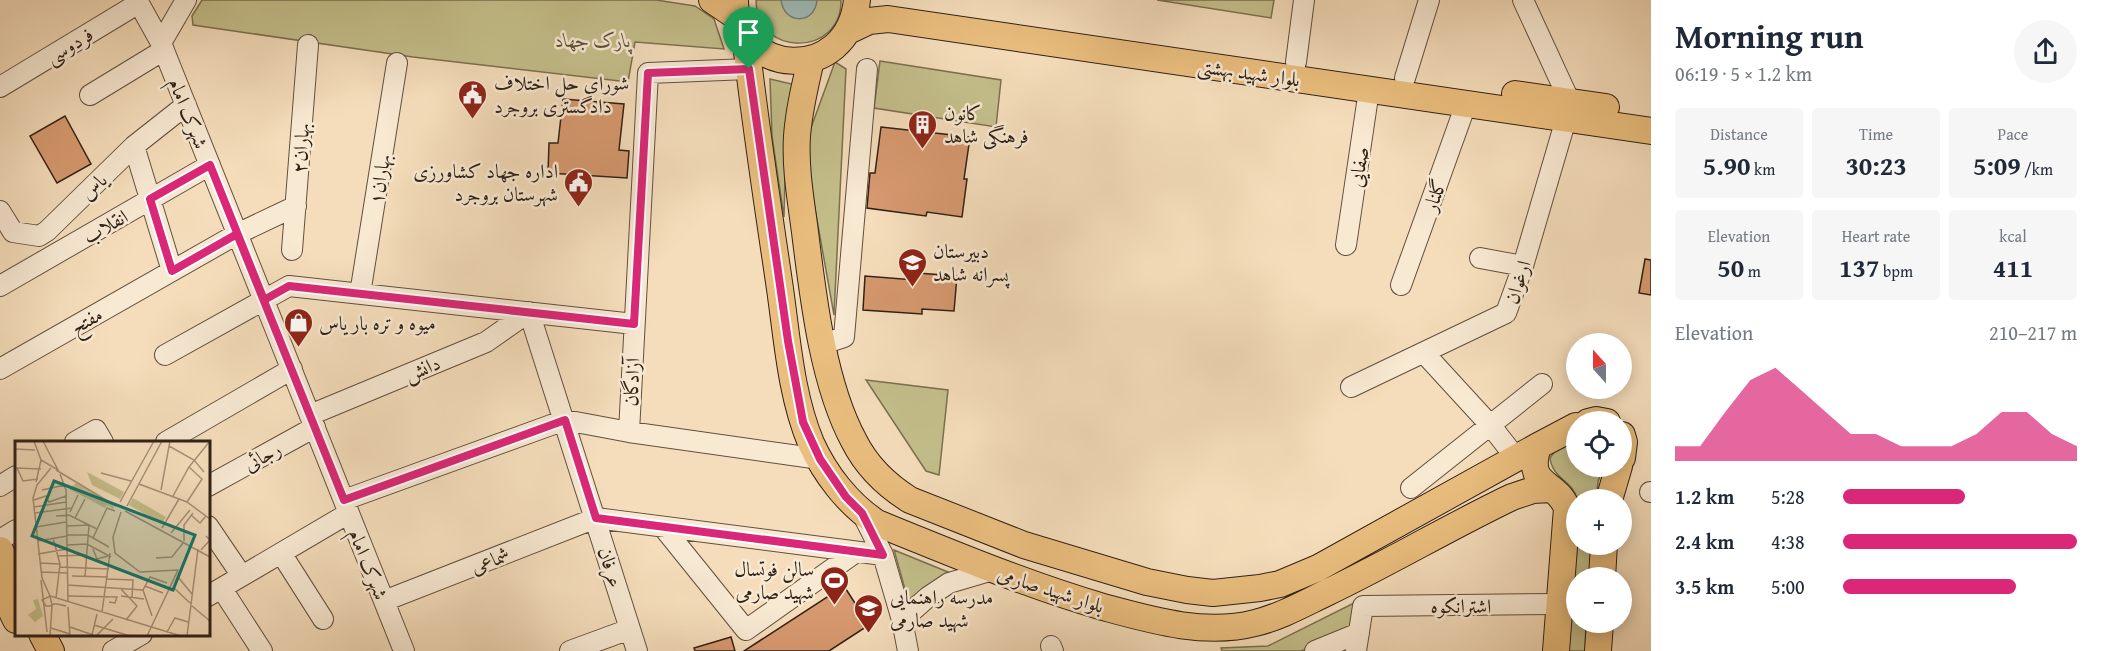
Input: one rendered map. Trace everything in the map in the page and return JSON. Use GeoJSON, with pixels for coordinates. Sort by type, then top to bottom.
{"type":"FeatureCollection","features":[{"type":"Feature","properties":{"kind":"main road"},"geometry":{"type":"LineString","coordinates":[[712,0],[739,17],[758,48],[774,58],[792,62],[811,60],[827,54],[840,43],[850,30],[857,0]]}},
{"type":"Feature","properties":{"kind":"main road","name":"بلوار شهید بهشتی"},"geometry":{"type":"LineString","coordinates":[[882,0],[888,3],[1405,78],[1568,111],[1651,131]]}},
{"type":"Feature","properties":{"kind":"main road","name":"بلوار شهید صارمی"},"geometry":{"type":"LineString","coordinates":[[739,17],[803,422],[820,459],[846,497],[862,513],[877,523],[993,570],[1083,601],[1144,618],[1187,626],[1237,627],[1269,619],[1297,607],[1368,573],[1512,497],[1533,490],[1551,489]]}},
{"type":"Feature","properties":{"kind":"main road","name":"بلوار شهید بهشتی"},"geometry":{"type":"LineString","coordinates":[[850,30],[869,21],[888,19],[1466,104],[1568,111],[1651,113]]}},
{"type":"Feature","properties":{"kind":"main road","name":"بلوار شهید صارمی"},"geometry":{"type":"LineString","coordinates":[[811,60],[800,108],[797,173],[823,344],[838,401],[854,443],[869,465],[894,489],[910,500],[1024,545],[1147,582],[1187,590],[1214,593],[1233,592],[1260,588],[1296,578],[1354,549],[1566,431]]}},
{"type":"Feature","properties":{"kind":"main road"},"geometry":{"type":"LineString","coordinates":[[1527,452],[1543,483],[1561,496],[1567,508],[1556,651]]}},
{"type":"Feature","properties":{"kind":"main road"},"geometry":{"type":"LineString","coordinates":[[0,550],[15,582]]}},
{"type":"Feature","properties":{"kind":"main road"},"geometry":{"type":"LineString","coordinates":[[0,587],[15,618]]}},
{"type":"Feature","properties":{"kind":"main road"},"geometry":{"type":"LineString","coordinates":[[1598,651],[1599,633]]}},
{"type":"Feature","properties":{"kind":"main road"},"geometry":{"type":"LineString","coordinates":[[25,636],[33,651]]}},
{"type":"Feature","properties":{"kind":"main road"},"geometry":{"type":"LineString","coordinates":[[43,636],[51,651]]}},
{"type":"Feature","properties":{"kind":"street"},"geometry":{"type":"LineString","coordinates":[[90,95],[163,47],[186,0]]}},
{"type":"Feature","properties":{"kind":"street"},"geometry":{"type":"LineString","coordinates":[[1296,62],[1305,0]]}},
{"type":"Feature","properties":{"kind":"street"},"geometry":{"type":"LineString","coordinates":[[1405,78],[1429,0]]}},
{"type":"Feature","properties":{"kind":"street"},"geometry":{"type":"LineString","coordinates":[[1523,0],[1568,111]]}},
{"type":"Feature","properties":{"kind":"street","name":"شهرک امام"},"geometry":{"type":"LineString","coordinates":[[138,2],[163,47],[384,601],[398,648]]}},
{"type":"Feature","properties":{"kind":"street","name":"فردوسی"},"geometry":{"type":"LineString","coordinates":[[0,87],[138,2]]}},
{"type":"Feature","properties":{"kind":"street","name":"بهاران۲"},"geometry":{"type":"LineString","coordinates":[[291,250],[308,45]]}},
{"type":"Feature","properties":{"kind":"street","name":"بهاران۱"},"geometry":{"type":"LineString","coordinates":[[360,294],[397,63]]}},
{"type":"Feature","properties":{"kind":"street","name":"آزادگان"},"geometry":{"type":"LineString","coordinates":[[628,432],[648,73],[749,69]]}},
{"type":"Feature","properties":{"kind":"street"},"geometry":{"type":"LineString","coordinates":[[823,344],[844,337],[867,69]]}},
{"type":"Feature","properties":{"kind":"street","name":"صفایی"},"geometry":{"type":"LineString","coordinates":[[1346,244],[1369,90]]}},
{"type":"Feature","properties":{"kind":"street","name":"گلنار"},"geometry":{"type":"LineString","coordinates":[[1401,285],[1466,104]]}},
{"type":"Feature","properties":{"kind":"street","name":"یاس"},"geometry":{"type":"LineString","coordinates":[[0,212],[13,232],[39,236],[47,231],[134,146],[186,105]]}},
{"type":"Feature","properties":{"kind":"street","name":"ارغوان"},"geometry":{"type":"LineString","coordinates":[[1351,387],[1506,313],[1568,111]]}},
{"type":"Feature","properties":{"kind":"street"},"geometry":{"type":"LineString","coordinates":[[134,146],[172,271]]}},
{"type":"Feature","properties":{"kind":"street","name":"انقلاب"},"geometry":{"type":"LineString","coordinates":[[0,286],[210,165]]}},
{"type":"Feature","properties":{"kind":"street","name":"مفتح"},"geometry":{"type":"LineString","coordinates":[[0,369],[237,234],[296,206]]}},
{"type":"Feature","properties":{"kind":"street"},"geometry":{"type":"LineString","coordinates":[[1480,258],[1522,266]]}},
{"type":"Feature","properties":{"kind":"street"},"geometry":{"type":"LineString","coordinates":[[165,355],[289,286],[634,324]]}},
{"type":"Feature","properties":{"kind":"street","name":"عرفان"},"geometry":{"type":"LineString","coordinates":[[529,312],[637,651]]}},
{"type":"Feature","properties":{"kind":"street","name":"دانش"},"geometry":{"type":"LineString","coordinates":[[312,421],[486,342],[529,312]]}},
{"type":"Feature","properties":{"kind":"street"},"geometry":{"type":"LineString","coordinates":[[1424,353],[1491,426],[1527,452]]}},
{"type":"Feature","properties":{"kind":"street"},"geometry":{"type":"LineString","coordinates":[[168,441],[292,369]]}},
{"type":"Feature","properties":{"kind":"street"},"geometry":{"type":"LineString","coordinates":[[1411,488],[1542,384]]}},
{"type":"Feature","properties":{"kind":"street"},"geometry":{"type":"LineString","coordinates":[[262,651],[215,593],[281,554],[346,507],[565,420]]}},
{"type":"Feature","properties":{"kind":"street","name":"آزادگان"},"geometry":{"type":"LineString","coordinates":[[565,420],[628,432],[820,459]]}},
{"type":"Feature","properties":{"kind":"street","name":"رجائی"},"geometry":{"type":"LineString","coordinates":[[210,485],[312,421]]}},
{"type":"Feature","properties":{"kind":"street"},"geometry":{"type":"LineString","coordinates":[[77,441],[96,430],[102,441]]}},
{"type":"Feature","properties":{"kind":"street"},"geometry":{"type":"LineString","coordinates":[[0,486],[15,477]]}},
{"type":"Feature","properties":{"kind":"street"},"geometry":{"type":"LineString","coordinates":[[862,513],[883,555],[902,620],[908,651]]}},
{"type":"Feature","properties":{"kind":"street"},"geometry":{"type":"LineString","coordinates":[[596,518],[883,555]]}},
{"type":"Feature","properties":{"kind":"street","name":"شماعی"},"geometry":{"type":"LineString","coordinates":[[384,601],[596,518]]}},
{"type":"Feature","properties":{"kind":"street"},"geometry":{"type":"LineString","coordinates":[[663,527],[746,630],[856,552]]}},
{"type":"Feature","properties":{"kind":"street"},"geometry":{"type":"LineString","coordinates":[[210,529],[242,576]]}},
{"type":"Feature","properties":{"kind":"street"},"geometry":{"type":"LineString","coordinates":[[0,540],[15,531]]}},
{"type":"Feature","properties":{"kind":"street"},"geometry":{"type":"LineString","coordinates":[[281,554],[323,619]]}},
{"type":"Feature","properties":{"kind":"street"},"geometry":{"type":"LineString","coordinates":[[902,620],[928,597],[950,583],[993,570]]}},
{"type":"Feature","properties":{"kind":"street","name":"اشترانکوه"},"geometry":{"type":"LineString","coordinates":[[1357,642],[1363,606],[1559,604]]}},
{"type":"Feature","properties":{"kind":"street"},"geometry":{"type":"LineString","coordinates":[[570,651],[630,629]]}},
{"type":"Feature","properties":{"kind":"street"},"geometry":{"type":"LineString","coordinates":[[113,651],[139,636]]}},
{"type":"Feature","properties":{"kind":"street"},"geometry":{"type":"LineString","coordinates":[[1315,651],[1357,642]]}},
{"type":"Feature","properties":{"kind":"green space","name":"پارک جهاد"},"geometry":{"type":"Polygon","coordinates":[[[202,0],[656,0],[695,6],[714,19],[724,49],[635,42],[628,82],[413,57],[193,25],[192,16],[202,0]]]}},
{"type":"Feature","properties":{"kind":"green space"},"geometry":{"type":"Polygon","coordinates":[[[756,0],[841,0],[838,19],[828,32],[815,40],[799,43],[783,41],[769,32],[760,19],[756,0]]]}},
{"type":"Feature","properties":{"kind":"green space"},"geometry":{"type":"Polygon","coordinates":[[[1157,0],[1274,0],[1271,18],[1157,0]]]}},
{"type":"Feature","properties":{"kind":"green space"},"geometry":{"type":"Polygon","coordinates":[[[880,61],[1001,80],[996,127],[874,108],[880,61]]]}},
{"type":"Feature","properties":{"kind":"green space"},"geometry":{"type":"Polygon","coordinates":[[[835,62],[846,69],[834,315],[804,147],[835,62]]]}},
{"type":"Feature","properties":{"kind":"green space"},"geometry":{"type":"Polygon","coordinates":[[[770,79],[796,85],[786,134],[784,217],[772,136],[770,79]]]}},
{"type":"Feature","properties":{"kind":"green space"},"geometry":{"type":"Polygon","coordinates":[[[866,380],[948,390],[939,475],[926,471],[866,380]]]}},
{"type":"Feature","properties":{"kind":"green space"},"geometry":{"type":"Polygon","coordinates":[[[1566,443],[1566,477],[1600,477],[1597,489],[1573,489],[1559,476],[1550,458],[1557,448],[1566,443]]]}},
{"type":"Feature","properties":{"kind":"green space"},"geometry":{"type":"Polygon","coordinates":[[[894,550],[948,572],[908,600],[894,550]]]}},
{"type":"Feature","properties":{"kind":"green space"},"geometry":{"type":"Polygon","coordinates":[[[1575,555],[1591,555],[1590,567],[1574,567],[1575,555]]]}},
{"type":"Feature","properties":{"kind":"green space"},"geometry":{"type":"Polygon","coordinates":[[[1354,603],[1361,603],[1354,631],[1301,651],[1222,651],[1221,648],[1268,646],[1354,603]]]}},
{"type":"Feature","properties":{"kind":"green space"},"geometry":{"type":"Polygon","coordinates":[[[1567,633],[1586,633],[1585,651],[1565,651],[1567,633]]]}},
{"type":"Feature","properties":{"kind":"water"},"geometry":{"type":"Polygon","coordinates":[[[781,0],[817,0],[811,14],[799,19],[788,14],[781,0]]]}},
{"type":"Feature","properties":{"kind":"building"},"geometry":{"type":"Polygon","coordinates":[[[563,99],[624,104],[619,150],[629,151],[627,178],[548,173],[549,143],[558,143],[563,99]]]}},
{"type":"Feature","properties":{"kind":"building"},"geometry":{"type":"Polygon","coordinates":[[[65,116],[91,164],[57,183],[30,136],[65,116]]]}},
{"type":"Feature","properties":{"kind":"building"},"geometry":{"type":"Polygon","coordinates":[[[881,127],[970,137],[962,217],[927,212],[926,216],[867,208],[870,173],[875,173],[881,127]]]}},
{"type":"Feature","properties":{"kind":"building"},"geometry":{"type":"Polygon","coordinates":[[[1645,259],[1651,260],[1651,295],[1639,293],[1645,259]]]}},
{"type":"Feature","properties":{"kind":"building"},"geometry":{"type":"Polygon","coordinates":[[[917,273],[957,276],[954,311],[922,309],[922,314],[863,310],[865,276],[915,280],[917,273]]]}},
{"type":"Feature","properties":{"kind":"building","name":"سالن فوتسال شهید صارمی"},"geometry":{"type":"Polygon","coordinates":[[[844,586],[869,625],[829,651],[744,651],[844,586]]]}},
{"type":"Feature","properties":{"kind":"building"},"geometry":{"type":"Polygon","coordinates":[[[731,637],[735,651],[695,651],[694,648],[731,637]]]}},
{"type":"Feature","properties":{"kind":"place","name":"شورای حل اختلاف دادگستری بروجرد"},"geometry":{"type":"Point","coordinates":[473,120]}},
{"type":"Feature","properties":{"kind":"place","name":"کانون فرهنگی شاهد"},"geometry":{"type":"Point","coordinates":[923,150]}},
{"type":"Feature","properties":{"kind":"place","name":"اداره جهاد کشاورزی شهرستان بروجرد"},"geometry":{"type":"Point","coordinates":[579,208]}},
{"type":"Feature","properties":{"kind":"place","name":"دبیرستان پسرانه شاهد"},"geometry":{"type":"Point","coordinates":[912,288]}},
{"type":"Feature","properties":{"kind":"place","name":"میوه و تره بار یاس"},"geometry":{"type":"Point","coordinates":[298,348]}},
{"type":"Feature","properties":{"kind":"place","name":"سالن فوتسال شهید صارمی"},"geometry":{"type":"Point","coordinates":[835,606]}},
{"type":"Feature","properties":{"kind":"place","name":"مدرسه راهنمایی شهید صارمی"},"geometry":{"type":"Point","coordinates":[869,634]}},
{"type":"Feature","properties":{"kind":"route"},"geometry":{"type":"LineString","coordinates":[[749,69],[788,341],[803,422],[812,445],[830,476],[862,513],[883,555],[596,518],[565,420],[344,500],[237,234],[172,271],[150,199],[210,165],[264,300],[289,286],[634,324],[648,73],[749,69]]}}]}
